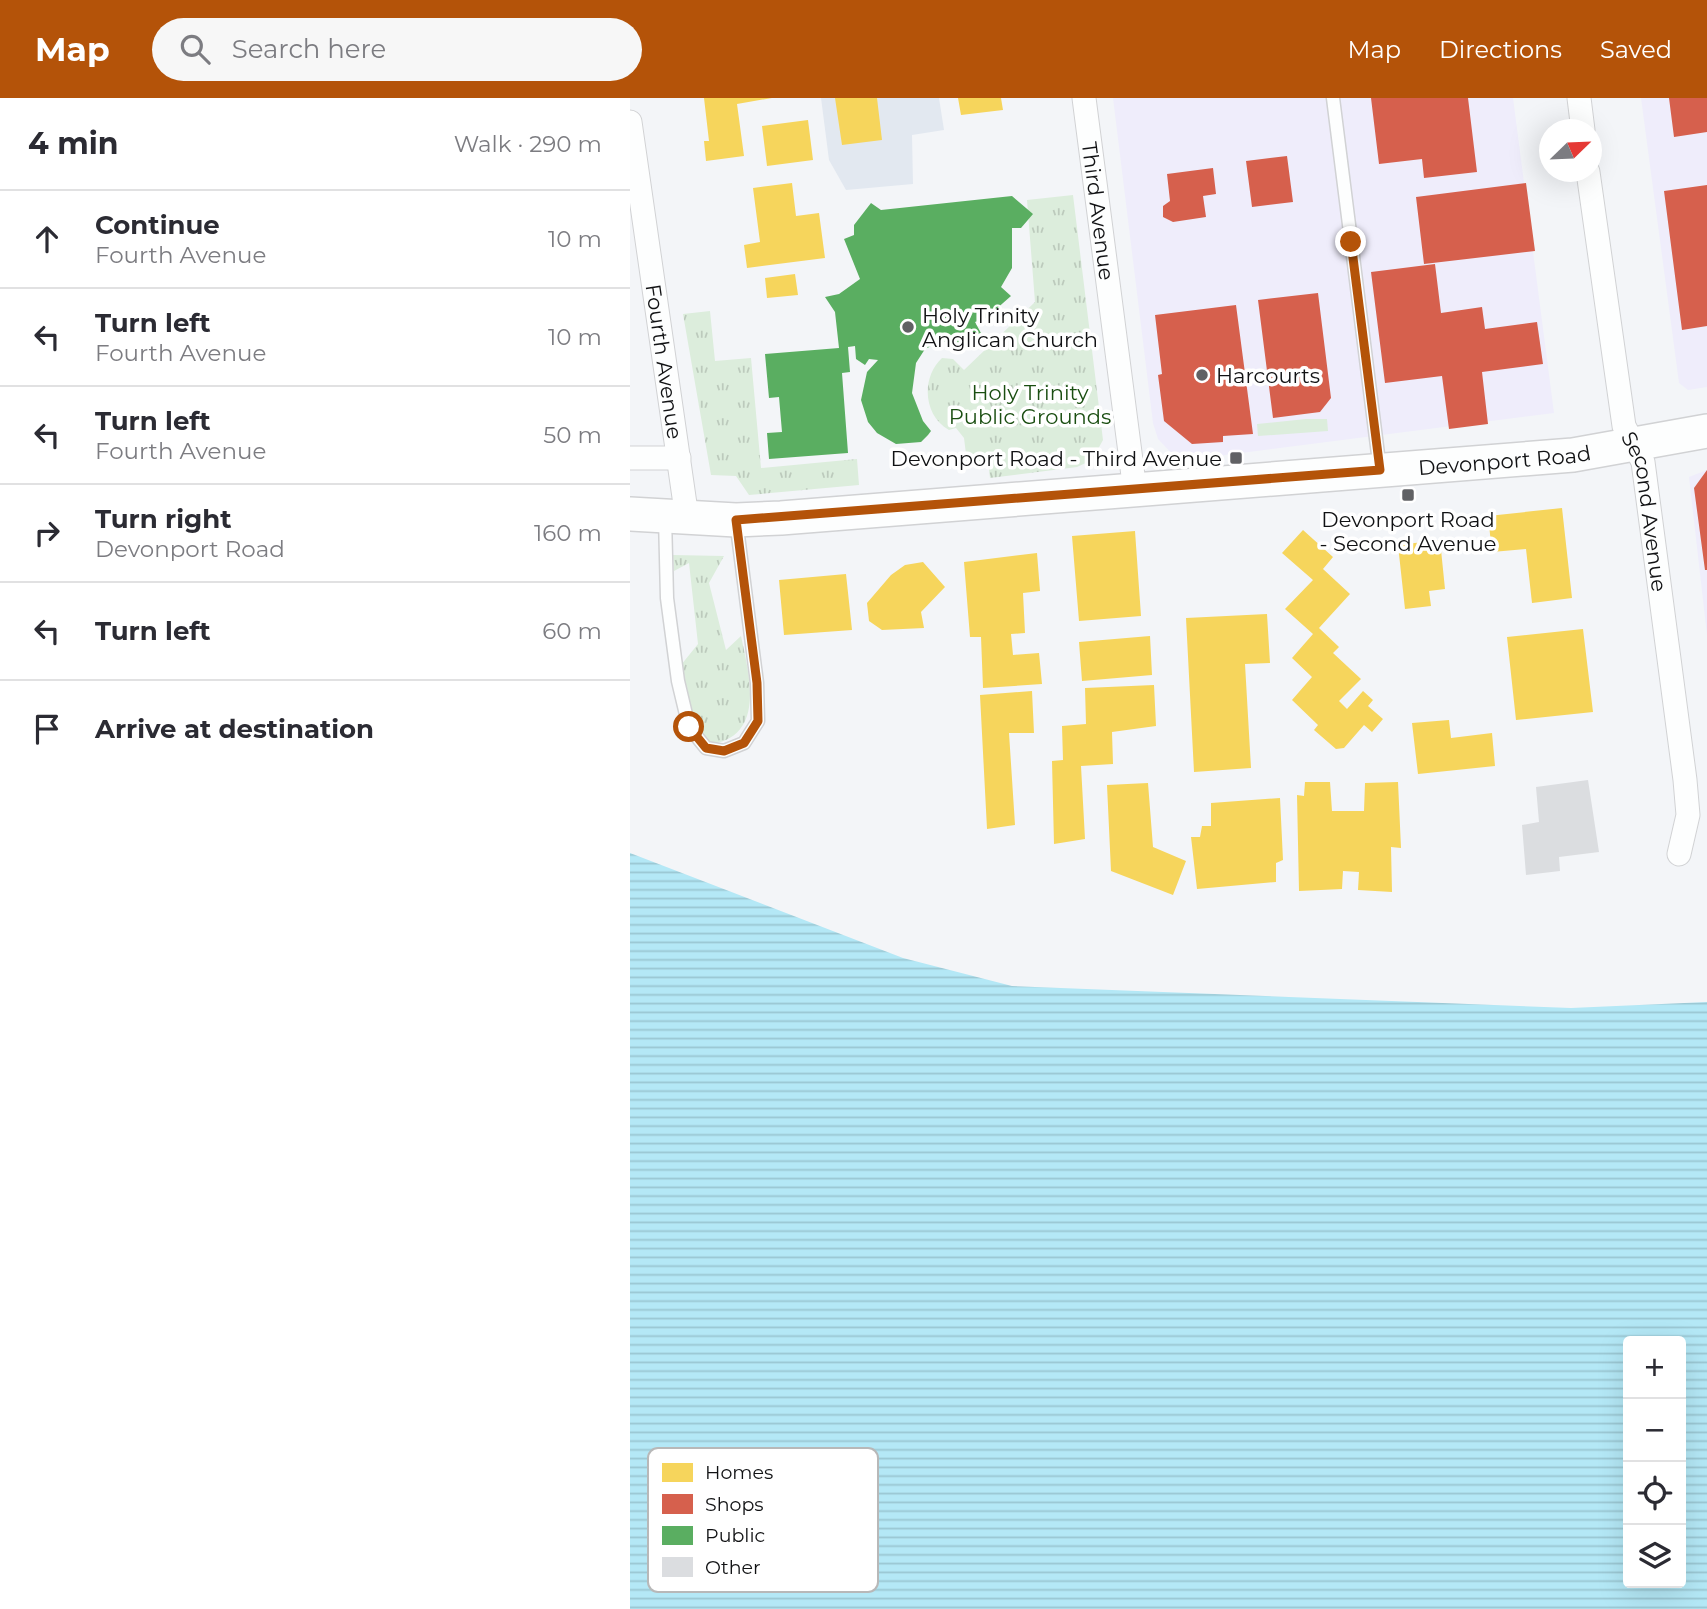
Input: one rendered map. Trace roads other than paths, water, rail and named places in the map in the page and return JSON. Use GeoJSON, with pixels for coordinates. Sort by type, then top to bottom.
{"type":"FeatureCollection","features":[{"type":"Feature","properties":{"kind":"main road","name":"Devonport Road"},"geometry":{"type":"LineString","coordinates":[[630,514],[736,520],[1135,491],[1573,455],[1707,431]]}},
{"type":"Feature","properties":{"kind":"street","name":"Third Avenue"},"geometry":{"type":"LineString","coordinates":[[1084,98],[1135,491]]}},
{"type":"Feature","properties":{"kind":"street"},"geometry":{"type":"LineString","coordinates":[[1579,98],[1582,119]]}},
{"type":"Feature","properties":{"kind":"street","name":"Fourth Avenue"},"geometry":{"type":"LineString","coordinates":[[630,122],[679,458],[676,517]]}},
{"type":"Feature","properties":{"kind":"street","name":"Second Avenue"},"geometry":{"type":"LineString","coordinates":[[1589,182],[1624,426],[1643,462],[1685,780],[1688,815],[1679,854]]}},
{"type":"Feature","properties":{"kind":"street"},"geometry":{"type":"LineString","coordinates":[[630,458],[679,458]]}},
{"type":"Feature","properties":{"kind":"lane"},"geometry":{"type":"LineString","coordinates":[[1333,98],[1380,470]]}},
{"type":"Feature","properties":{"kind":"lane","name":"Fourth Avenue"},"geometry":{"type":"LineString","coordinates":[[676,517],[667,598],[683,704],[689,727],[706,748],[724,751],[744,743],[758,721],[757,683],[736,520]]}},
{"type":"Feature","properties":{"kind":"water"},"geometry":{"type":"Polygon","coordinates":[[[630,853],[903,958],[1012,986],[1571,1008],[1707,1002],[1707,1609],[630,1609],[630,853]]]}},
{"type":"Feature","properties":{"kind":"place","name":"Holy Trinity Anglican Church"},"geometry":{"type":"Point","coordinates":[908,327]}},
{"type":"Feature","properties":{"kind":"place","name":"Harcourts"},"geometry":{"type":"Point","coordinates":[1202,375]}},
{"type":"Feature","properties":{"kind":"place","name":"Devonport Road - Third Avenue"},"geometry":{"type":"Point","coordinates":[1236,458]}},
{"type":"Feature","properties":{"kind":"place","name":"Devonport Road - Second Avenue"},"geometry":{"type":"Point","coordinates":[1408,495]}},
{"type":"Feature","properties":{"kind":"park label","name":"Holy Trinity Public Grounds"},"geometry":{"type":"Point","coordinates":[1030,404]}}]}
